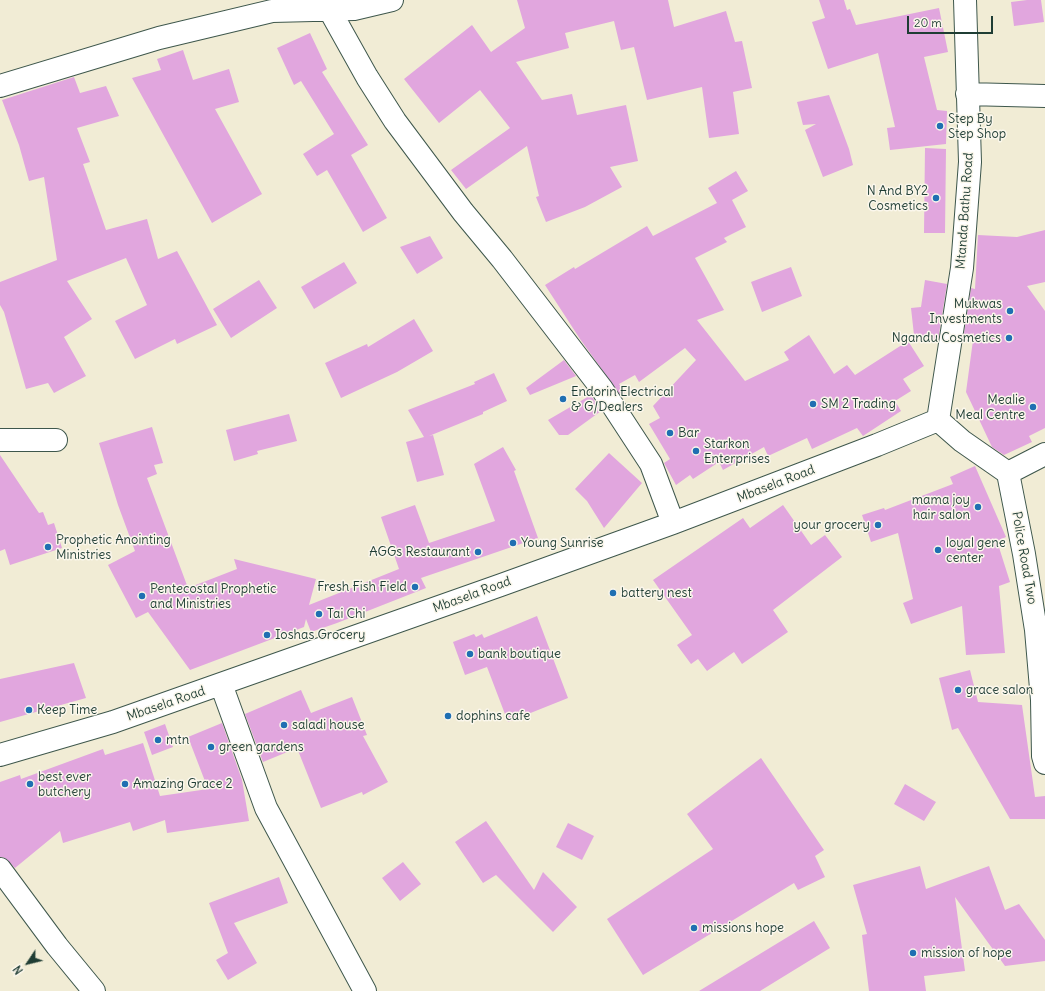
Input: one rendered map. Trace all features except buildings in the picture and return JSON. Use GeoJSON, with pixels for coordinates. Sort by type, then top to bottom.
{"type":"FeatureCollection","features":[{"type":"Feature","properties":{"kind":"street"},"geometry":{"type":"LineString","coordinates":[[0,86],[266,5],[328,4],[354,9],[392,0]]}},
{"type":"Feature","properties":{"kind":"street","name":"Mtanda Bathu Road"},"geometry":{"type":"LineString","coordinates":[[938,420],[962,268],[970,162],[965,0]]}},
{"type":"Feature","properties":{"kind":"street"},"geometry":{"type":"LineString","coordinates":[[328,4],[367,77],[395,121],[463,212],[502,259],[602,389],[651,464],[673,523]]}},
{"type":"Feature","properties":{"kind":"street"},"geometry":{"type":"LineString","coordinates":[[967,94],[1045,96]]}},
{"type":"Feature","properties":{"kind":"street"},"geometry":{"type":"LineString","coordinates":[[938,420],[962,442],[1008,473],[1045,454]]}},
{"type":"Feature","properties":{"kind":"street","name":"Mbasela Road"},"geometry":{"type":"LineString","coordinates":[[0,755],[113,722],[673,523],[877,445],[938,420]]}},
{"type":"Feature","properties":{"kind":"street"},"geometry":{"type":"LineString","coordinates":[[0,440],[56,440]]}},
{"type":"Feature","properties":{"kind":"street","name":"Police Road Two"},"geometry":{"type":"LineString","coordinates":[[1008,473],[1024,554],[1034,623],[1043,701],[1043,756],[1045,763]]}},
{"type":"Feature","properties":{"kind":"street"},"geometry":{"type":"LineString","coordinates":[[221,684],[266,808],[365,991]]}},
{"type":"Feature","properties":{"kind":"street"},"geometry":{"type":"LineString","coordinates":[[0,868],[57,946],[94,991]]}},
{"type":"Feature","properties":{"kind":"place","name":"Step By Step Shop"},"geometry":{"type":"Point","coordinates":[940,126]}},
{"type":"Feature","properties":{"kind":"place","name":"N And BY2 Cosmetics"},"geometry":{"type":"Point","coordinates":[936,198]}},
{"type":"Feature","properties":{"kind":"place","name":"Mukwas Investments"},"geometry":{"type":"Point","coordinates":[1010,311]}},
{"type":"Feature","properties":{"kind":"place","name":"Ngandu Cosmetics"},"geometry":{"type":"Point","coordinates":[1009,338]}},
{"type":"Feature","properties":{"kind":"place","name":"Endorin Electrical & G/Dealers"},"geometry":{"type":"Point","coordinates":[563,399]}},
{"type":"Feature","properties":{"kind":"place","name":"SM 2 Trading"},"geometry":{"type":"Point","coordinates":[813,404]}},
{"type":"Feature","properties":{"kind":"place","name":"Mealie Meal Centre"},"geometry":{"type":"Point","coordinates":[1033,407]}},
{"type":"Feature","properties":{"kind":"place","name":"Bar"},"geometry":{"type":"Point","coordinates":[670,433]}},
{"type":"Feature","properties":{"kind":"place","name":"Starkon Enterprises"},"geometry":{"type":"Point","coordinates":[696,451]}},
{"type":"Feature","properties":{"kind":"place","name":"mama joy hair salon"},"geometry":{"type":"Point","coordinates":[978,507]}},
{"type":"Feature","properties":{"kind":"place","name":"your grocery"},"geometry":{"type":"Point","coordinates":[878,525]}},
{"type":"Feature","properties":{"kind":"place","name":"Young Sunrise"},"geometry":{"type":"Point","coordinates":[513,543]}},
{"type":"Feature","properties":{"kind":"place","name":"Prophetic Anointing Ministries"},"geometry":{"type":"Point","coordinates":[48,547]}},
{"type":"Feature","properties":{"kind":"place","name":"loyal gene center"},"geometry":{"type":"Point","coordinates":[938,550]}},
{"type":"Feature","properties":{"kind":"place","name":"AGGs Restaurant"},"geometry":{"type":"Point","coordinates":[478,552]}},
{"type":"Feature","properties":{"kind":"place","name":"Fresh Fish Field"},"geometry":{"type":"Point","coordinates":[415,587]}},
{"type":"Feature","properties":{"kind":"place","name":"battery nest"},"geometry":{"type":"Point","coordinates":[613,593]}},
{"type":"Feature","properties":{"kind":"place","name":"Pentecostal Prophetic and Ministries"},"geometry":{"type":"Point","coordinates":[142,596]}},
{"type":"Feature","properties":{"kind":"place","name":"Tai Chi"},"geometry":{"type":"Point","coordinates":[319,614]}},
{"type":"Feature","properties":{"kind":"place","name":"Ioshas Grocery"},"geometry":{"type":"Point","coordinates":[267,635]}},
{"type":"Feature","properties":{"kind":"place","name":"bank boutique"},"geometry":{"type":"Point","coordinates":[470,654]}},
{"type":"Feature","properties":{"kind":"place","name":"grace salon"},"geometry":{"type":"Point","coordinates":[958,690]}},
{"type":"Feature","properties":{"kind":"place","name":"Keep Time"},"geometry":{"type":"Point","coordinates":[29,710]}},
{"type":"Feature","properties":{"kind":"place","name":"dophins cafe"},"geometry":{"type":"Point","coordinates":[448,716]}},
{"type":"Feature","properties":{"kind":"place","name":"saladi house"},"geometry":{"type":"Point","coordinates":[284,725]}},
{"type":"Feature","properties":{"kind":"place","name":"mtn"},"geometry":{"type":"Point","coordinates":[158,740]}},
{"type":"Feature","properties":{"kind":"place","name":"green gardens"},"geometry":{"type":"Point","coordinates":[211,747]}},
{"type":"Feature","properties":{"kind":"place","name":"best ever butchery"},"geometry":{"type":"Point","coordinates":[30,784]}},
{"type":"Feature","properties":{"kind":"place","name":"Amazing Grace 2"},"geometry":{"type":"Point","coordinates":[125,784]}},
{"type":"Feature","properties":{"kind":"place","name":"missions hope"},"geometry":{"type":"Point","coordinates":[694,928]}},
{"type":"Feature","properties":{"kind":"place","name":"mission of hope"},"geometry":{"type":"Point","coordinates":[913,953]}}]}
